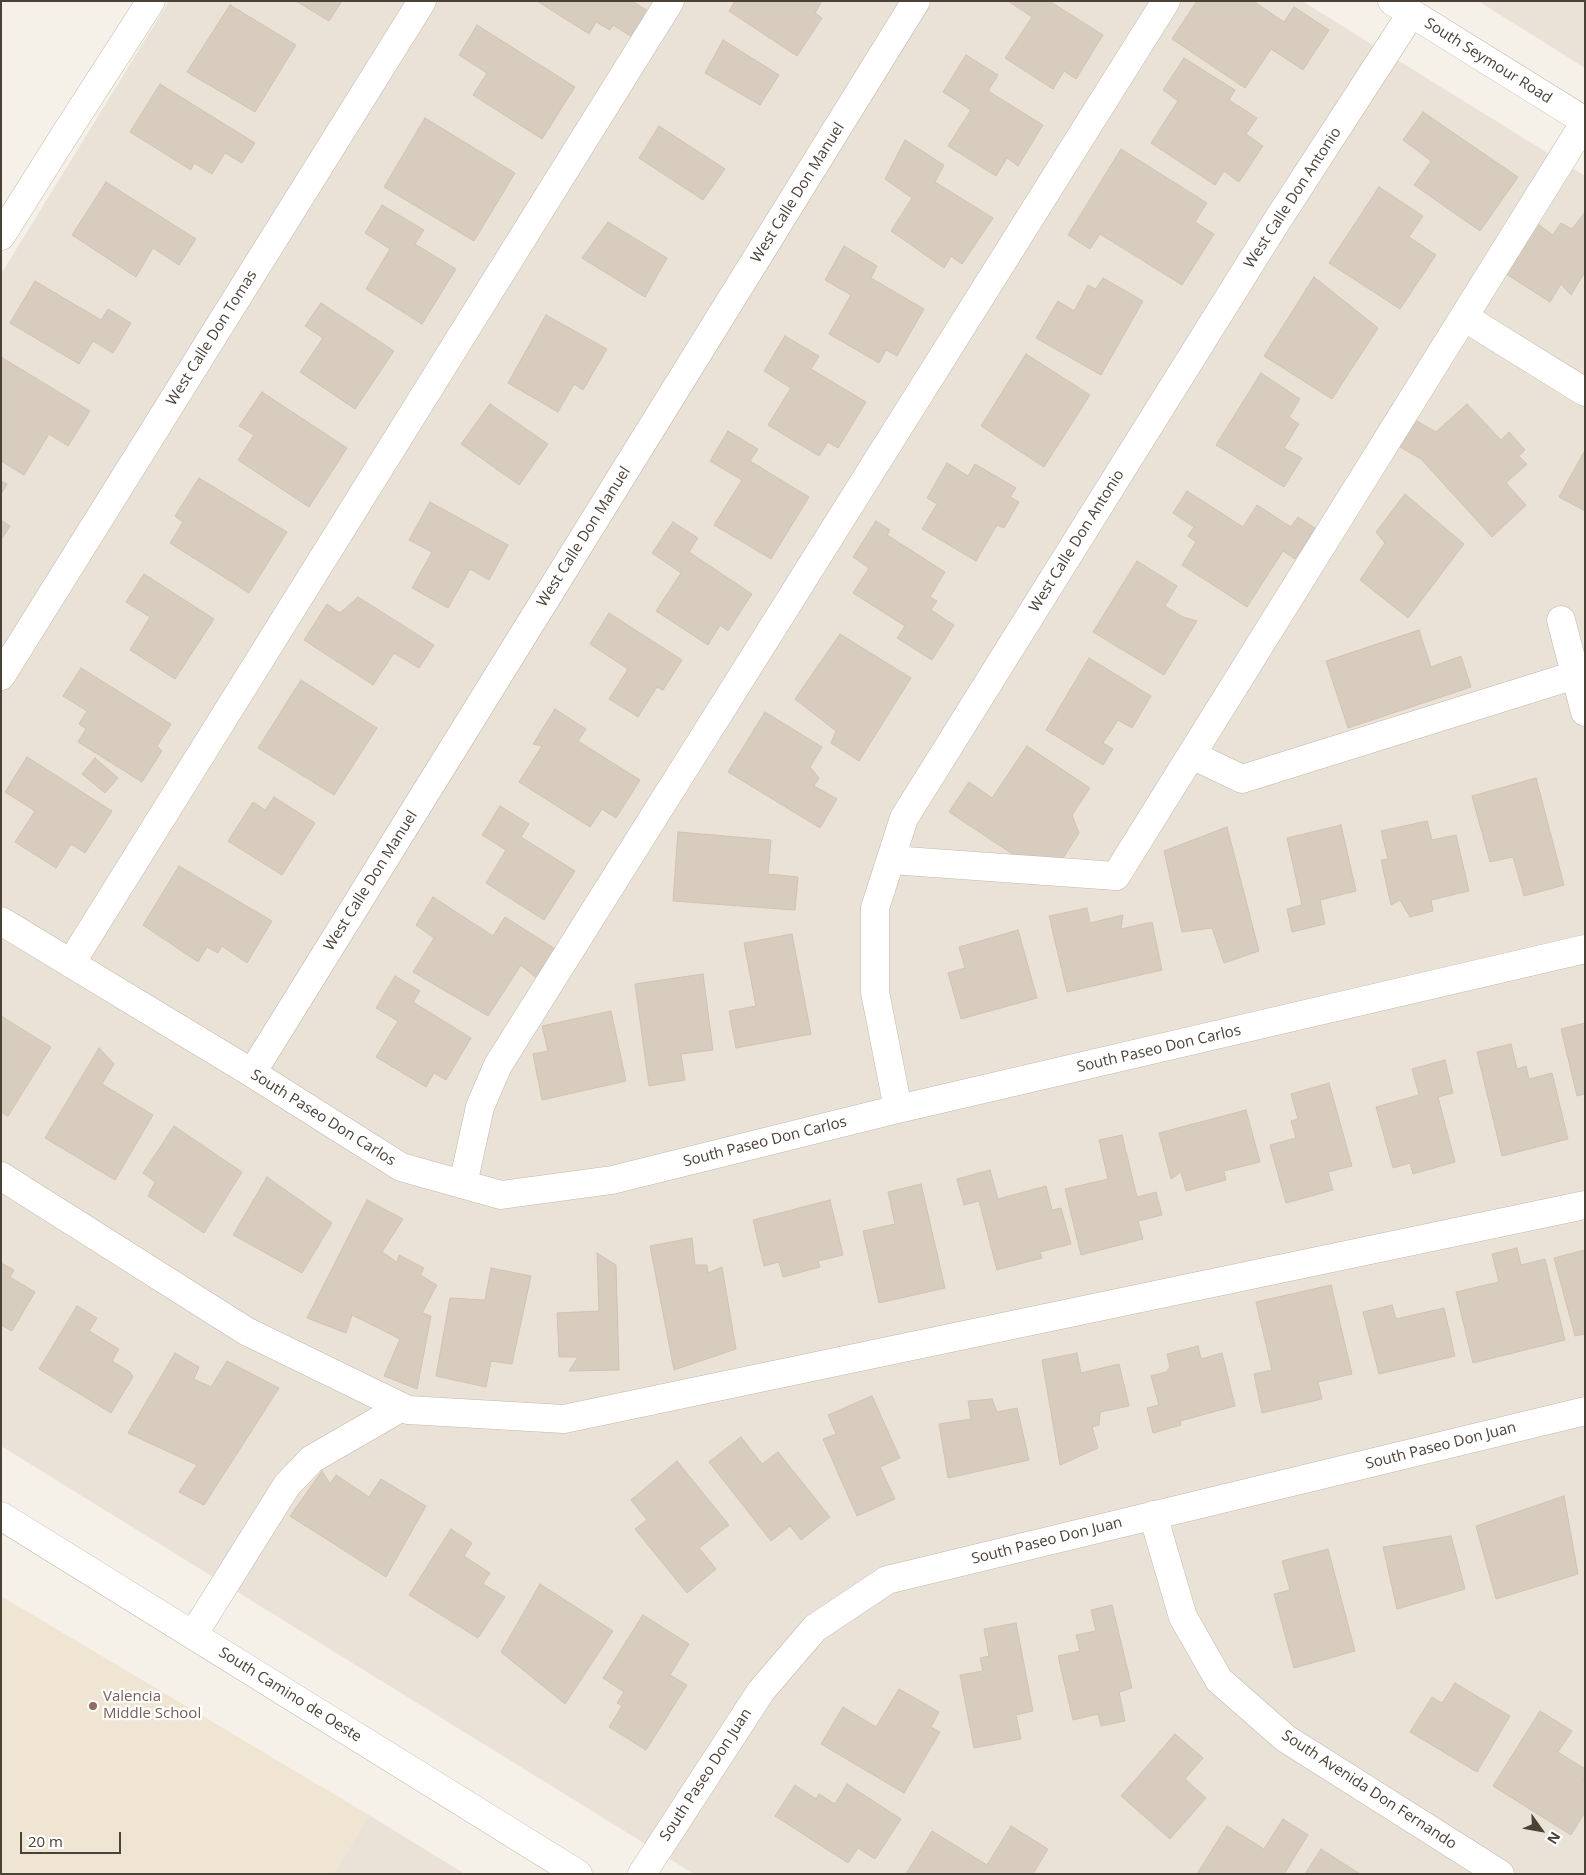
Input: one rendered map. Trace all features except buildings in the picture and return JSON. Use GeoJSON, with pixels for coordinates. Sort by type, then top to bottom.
{"type":"FeatureCollection","features":[{"type":"Feature","properties":{"kind":"street"},"geometry":{"type":"LineString","coordinates":[[1,236],[151,1]]}},
{"type":"Feature","properties":{"kind":"street","name":"West Calle Don Tomas"},"geometry":{"type":"LineString","coordinates":[[1,676],[422,1]]}},
{"type":"Feature","properties":{"kind":"street"},"geometry":{"type":"LineString","coordinates":[[71,963],[670,1]]}},
{"type":"Feature","properties":{"kind":"street","name":"West Calle Don Manuel"},"geometry":{"type":"LineString","coordinates":[[252,1073],[916,1]]}},
{"type":"Feature","properties":{"kind":"street"},"geometry":{"type":"LineString","coordinates":[[463,1184],[480,1107],[498,1065],[1166,1]]}},
{"type":"Feature","properties":{"kind":"street","name":"South Seymour Road"},"geometry":{"type":"LineString","coordinates":[[1402,7],[1585,122]]}},
{"type":"Feature","properties":{"kind":"street","name":"West Calle Don Antonio"},"geometry":{"type":"LineString","coordinates":[[898,1109],[875,992],[876,908],[904,818],[1273,228],[1402,7]]}},
{"type":"Feature","properties":{"kind":"street"},"geometry":{"type":"LineString","coordinates":[[891,860],[1116,876],[1585,122]]}},
{"type":"Feature","properties":{"kind":"street"},"geometry":{"type":"LineString","coordinates":[[1464,317],[1585,392]]}},
{"type":"Feature","properties":{"kind":"street"},"geometry":{"type":"LineString","coordinates":[[1561,620],[1585,712]]}},
{"type":"Feature","properties":{"kind":"street"},"geometry":{"type":"LineString","coordinates":[[1192,755],[1242,779],[1575,675]]}},
{"type":"Feature","properties":{"kind":"street","name":"South Paseo Don Carlos"},"geometry":{"type":"LineString","coordinates":[[1,921],[252,1073],[401,1167],[501,1195],[612,1180],[898,1109],[1585,949]]}},
{"type":"Feature","properties":{"kind":"street"},"geometry":{"type":"LineString","coordinates":[[1,1176],[246,1331],[408,1410],[564,1419],[1585,1206]]}},
{"type":"Feature","properties":{"kind":"street"},"geometry":{"type":"LineString","coordinates":[[192,1635],[287,1485],[312,1459],[402,1407]]}},
{"type":"Feature","properties":{"kind":"street","name":"South Paseo Don Juan"},"geometry":{"type":"LineString","coordinates":[[642,1874],[761,1691],[814,1628],[887,1580],[1585,1411]]}},
{"type":"Feature","properties":{"kind":"street","name":"South Avenida Don Fernando"},"geometry":{"type":"LineString","coordinates":[[1153,1515],[1183,1617],[1219,1680],[1285,1738],[1500,1874]]}},
{"type":"Feature","properties":{"kind":"street","name":"South Camino de Oeste"},"geometry":{"type":"LineString","coordinates":[[3,1520],[578,1874]]}},
{"type":"Feature","properties":{"kind":"shaded area"},"geometry":{"type":"Polygon","coordinates":[[[169,1],[1302,1],[1585,176],[1585,1874],[694,1874],[1,1446],[1,274],[169,1]]]}},
{"type":"Feature","properties":{"kind":"shaded area"},"geometry":{"type":"Polygon","coordinates":[[[1478,1],[1585,1],[1585,68],[1478,1]]]}},
{"type":"Feature","properties":{"kind":"shaded area","name":"Valencia Middle School"},"geometry":{"type":"Polygon","coordinates":[[[1,1596],[369,1815],[333,1874],[1,1874],[1,1596]]]}},
{"type":"Feature","properties":{"kind":"shaded area"},"geometry":{"type":"Polygon","coordinates":[[[369,1815],[465,1874],[333,1874],[369,1815]]]}},
{"type":"Feature","properties":{"kind":"place","name":"Valencia Middle School"},"geometry":{"type":"Point","coordinates":[93,1706]}}]}
